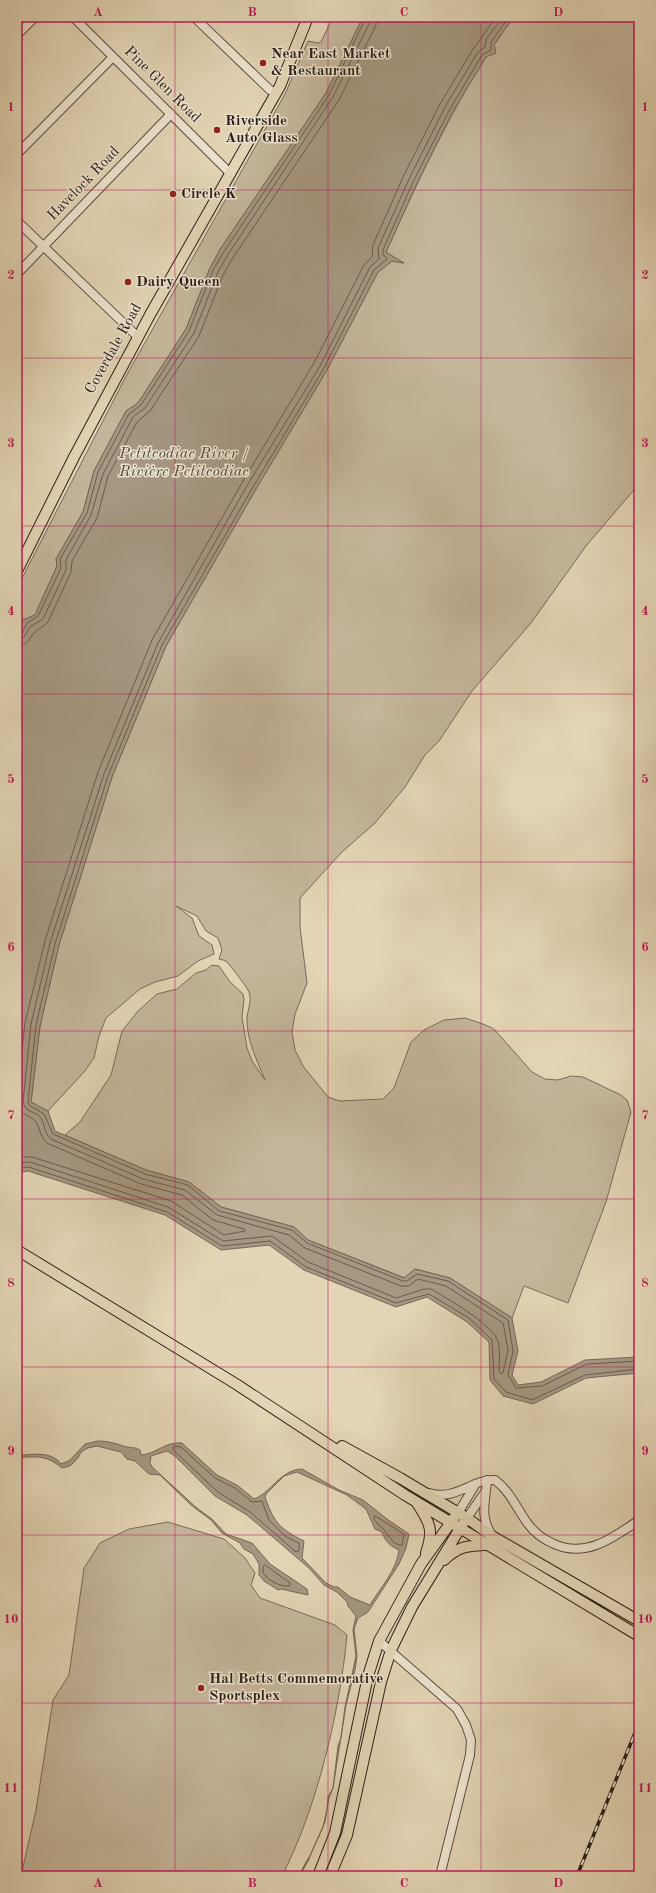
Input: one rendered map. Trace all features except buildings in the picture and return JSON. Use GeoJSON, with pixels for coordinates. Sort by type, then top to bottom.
{"type":"FeatureCollection","features":[{"type":"Feature","properties":{"kind":"main road","name":"Coverdale Road"},"geometry":{"type":"LineString","coordinates":[[17,571],[20,559],[138,337],[276,93],[292,59],[308,17]]}},
{"type":"Feature","properties":{"kind":"main road"},"geometry":{"type":"LineString","coordinates":[[17,1250],[281,1412],[486,1545],[639,1636]]}},
{"type":"Feature","properties":{"kind":"main road"},"geometry":{"type":"LineString","coordinates":[[281,1412],[423,1492],[465,1517],[492,1536],[639,1621]]}},
{"type":"Feature","properties":{"kind":"main road"},"geometry":{"type":"LineString","coordinates":[[318,1876],[335,1833],[368,1676],[379,1641],[421,1564],[429,1544],[431,1527],[416,1501]]}},
{"type":"Feature","properties":{"kind":"main road"},"geometry":{"type":"LineString","coordinates":[[330,1876],[346,1835],[381,1682],[391,1650],[412,1607],[465,1517]]}},
{"type":"Feature","properties":{"kind":"main road"},"geometry":{"type":"LineString","coordinates":[[421,1564],[459,1527]]}},
{"type":"Feature","properties":{"kind":"main road"},"geometry":{"type":"LineString","coordinates":[[436,1566],[453,1551],[463,1547],[486,1545]]}},
{"type":"Feature","properties":{"kind":"street"},"geometry":{"type":"LineString","coordinates":[[17,35],[35,17]]}},
{"type":"Feature","properties":{"kind":"street","name":"Pine Glen Road"},"geometry":{"type":"LineString","coordinates":[[73,17],[231,174]]}},
{"type":"Feature","properties":{"kind":"street"},"geometry":{"type":"LineString","coordinates":[[194,17],[270,90],[276,93]]}},
{"type":"Feature","properties":{"kind":"street"},"geometry":{"type":"LineString","coordinates":[[17,154],[113,57]]}},
{"type":"Feature","properties":{"kind":"street","name":"Havelock Road"},"geometry":{"type":"LineString","coordinates":[[17,274],[171,114]]}},
{"type":"Feature","properties":{"kind":"street"},"geometry":{"type":"LineString","coordinates":[[17,221],[138,337]]}},
{"type":"Feature","properties":{"kind":"street"},"geometry":{"type":"LineString","coordinates":[[423,1492],[436,1495],[446,1495],[463,1490],[486,1480],[495,1480],[501,1485],[530,1526],[540,1536],[559,1547],[578,1550],[589,1548],[609,1540],[639,1520]]}},
{"type":"Feature","properties":{"kind":"street"},"geometry":{"type":"LineString","coordinates":[[486,1480],[483,1513],[486,1526],[492,1536]]}},
{"type":"Feature","properties":{"kind":"street"},"geometry":{"type":"LineString","coordinates":[[465,1517],[476,1484]]}},
{"type":"Feature","properties":{"kind":"street"},"geometry":{"type":"LineString","coordinates":[[465,1517],[486,1490]]}},
{"type":"Feature","properties":{"kind":"street"},"geometry":{"type":"LineString","coordinates":[[379,1641],[457,1709],[466,1725],[471,1740],[470,1755],[440,1876]]}},
{"type":"Feature","properties":{"kind":"shaded area"},"geometry":{"type":"Polygon","coordinates":[[[333,17],[363,17],[326,93],[221,248],[210,268],[186,329],[138,403],[126,411],[94,471],[83,512],[56,559],[57,566],[35,615],[23,620],[17,634],[17,588],[125,378],[285,94],[308,41],[318,43],[321,42],[333,17]]]}},
{"type":"Feature","properties":{"kind":"shaded area"},"geometry":{"type":"Polygon","coordinates":[[[514,17],[639,17],[639,484],[586,546],[531,623],[472,691],[439,741],[425,755],[405,787],[375,823],[342,852],[300,898],[300,927],[307,983],[295,1014],[292,1032],[295,1050],[303,1066],[328,1097],[340,1101],[383,1099],[394,1088],[411,1042],[424,1030],[444,1020],[465,1018],[494,1029],[532,1072],[545,1079],[558,1080],[571,1076],[583,1077],[621,1095],[627,1100],[631,1112],[606,1202],[568,1303],[524,1286],[512,1318],[450,1278],[415,1269],[405,1278],[308,1240],[294,1227],[221,1207],[189,1182],[146,1170],[65,1135],[80,1122],[111,1075],[122,1031],[138,1011],[157,994],[177,989],[196,973],[206,970],[212,965],[219,966],[230,982],[243,994],[244,999],[242,1017],[247,1048],[252,1061],[265,1080],[248,1033],[247,1017],[250,1005],[250,995],[248,990],[227,962],[219,959],[222,950],[218,938],[206,931],[197,916],[176,906],[192,918],[199,936],[212,945],[214,954],[198,961],[178,976],[155,982],[140,989],[106,1018],[99,1036],[94,1058],[85,1071],[48,1111],[31,1102],[40,1026],[59,945],[112,777],[166,646],[256,489],[327,370],[378,272],[392,261],[403,263],[386,252],[414,191],[460,101],[476,73],[514,17]]]}},
{"type":"Feature","properties":{"kind":"shaded area","name":"Hal Betts Commemorative Sportsplex"},"geometry":{"type":"Polygon","coordinates":[[[168,1522],[224,1539],[245,1558],[255,1573],[251,1585],[260,1598],[335,1625],[347,1635],[344,1664],[333,1727],[316,1790],[295,1849],[282,1876],[21,1876],[36,1810],[53,1700],[69,1675],[84,1568],[100,1543],[129,1529],[168,1522]]]}},
{"type":"Feature","properties":{"kind":"water","name":"Petitcodiac River / Rivière Petitcodiac"},"geometry":{"type":"Polygon","coordinates":[[[363,17],[514,17],[494,44],[496,53],[486,57],[453,111],[418,181],[386,252],[404,263],[392,261],[378,272],[327,370],[256,489],[166,646],[112,777],[59,945],[40,1026],[31,1102],[48,1111],[55,1131],[146,1170],[189,1182],[221,1207],[294,1227],[308,1240],[404,1278],[415,1269],[450,1278],[512,1318],[518,1351],[512,1375],[518,1385],[541,1382],[585,1360],[639,1357],[639,1373],[586,1378],[533,1404],[503,1396],[490,1380],[489,1342],[467,1322],[427,1297],[396,1307],[304,1270],[269,1245],[221,1250],[165,1215],[28,1171],[17,1173],[17,634],[23,620],[35,615],[57,566],[56,559],[83,512],[94,471],[126,411],[138,403],[186,329],[210,268],[221,248],[326,93],[363,17]]]}},
{"type":"Feature","properties":{"kind":"water"},"geometry":{"type":"Polygon","coordinates":[[[98,1441],[109,1442],[138,1449],[140,1450],[141,1455],[171,1444],[182,1443],[217,1475],[237,1485],[254,1499],[266,1492],[282,1477],[288,1473],[294,1470],[302,1469],[339,1490],[363,1500],[409,1534],[406,1548],[399,1564],[368,1612],[358,1618],[354,1629],[357,1656],[346,1705],[342,1732],[345,1707],[356,1656],[353,1630],[356,1616],[348,1606],[347,1602],[337,1592],[324,1585],[309,1568],[247,1515],[215,1496],[175,1456],[167,1451],[151,1456],[150,1463],[152,1467],[198,1509],[212,1519],[226,1534],[252,1543],[270,1564],[307,1589],[308,1595],[281,1589],[278,1590],[264,1581],[259,1575],[259,1564],[253,1554],[244,1549],[240,1543],[222,1533],[211,1520],[191,1505],[160,1475],[149,1474],[135,1461],[127,1459],[121,1452],[97,1446],[88,1448],[81,1452],[78,1458],[70,1466],[62,1468],[57,1464],[41,1457],[17,1458],[17,1456],[41,1454],[52,1457],[61,1464],[69,1461],[85,1444],[98,1441]],[[297,1472],[284,1476],[266,1494],[265,1497],[275,1519],[283,1529],[304,1541],[302,1558],[326,1583],[334,1587],[338,1587],[350,1597],[370,1605],[392,1572],[399,1550],[388,1543],[382,1532],[375,1529],[366,1509],[347,1495],[297,1472]]]}},
{"type":"Feature","properties":{"kind":"water"},"geometry":{"type":"Polygon","coordinates":[[[341,1739],[333,1788],[338,1746],[341,1739]]]}},
{"type":"Feature","properties":{"kind":"water"},"geometry":{"type":"Polygon","coordinates":[[[333,1788],[329,1798],[327,1810],[328,1797],[333,1788]]]}},
{"type":"Feature","properties":{"kind":"waterway"},"geometry":{"type":"LineString","coordinates":[[299,1876],[309,1858]]}},
{"type":"Feature","properties":{"kind":"railway"},"geometry":{"type":"LineString","coordinates":[[577,1876],[639,1723]]}},
{"type":"Feature","properties":{"kind":"place","name":"Near East Market & Restaurant"},"geometry":{"type":"Point","coordinates":[263,63]}},
{"type":"Feature","properties":{"kind":"place","name":"Riverside Auto Glass"},"geometry":{"type":"Point","coordinates":[217,130]}},
{"type":"Feature","properties":{"kind":"place","name":"Circle K"},"geometry":{"type":"Point","coordinates":[173,194]}},
{"type":"Feature","properties":{"kind":"place","name":"Dairy Queen"},"geometry":{"type":"Point","coordinates":[128,282]}},
{"type":"Feature","properties":{"kind":"place","name":"Hal Betts Commemorative Sportsplex"},"geometry":{"type":"Point","coordinates":[201,1688]}}]}
